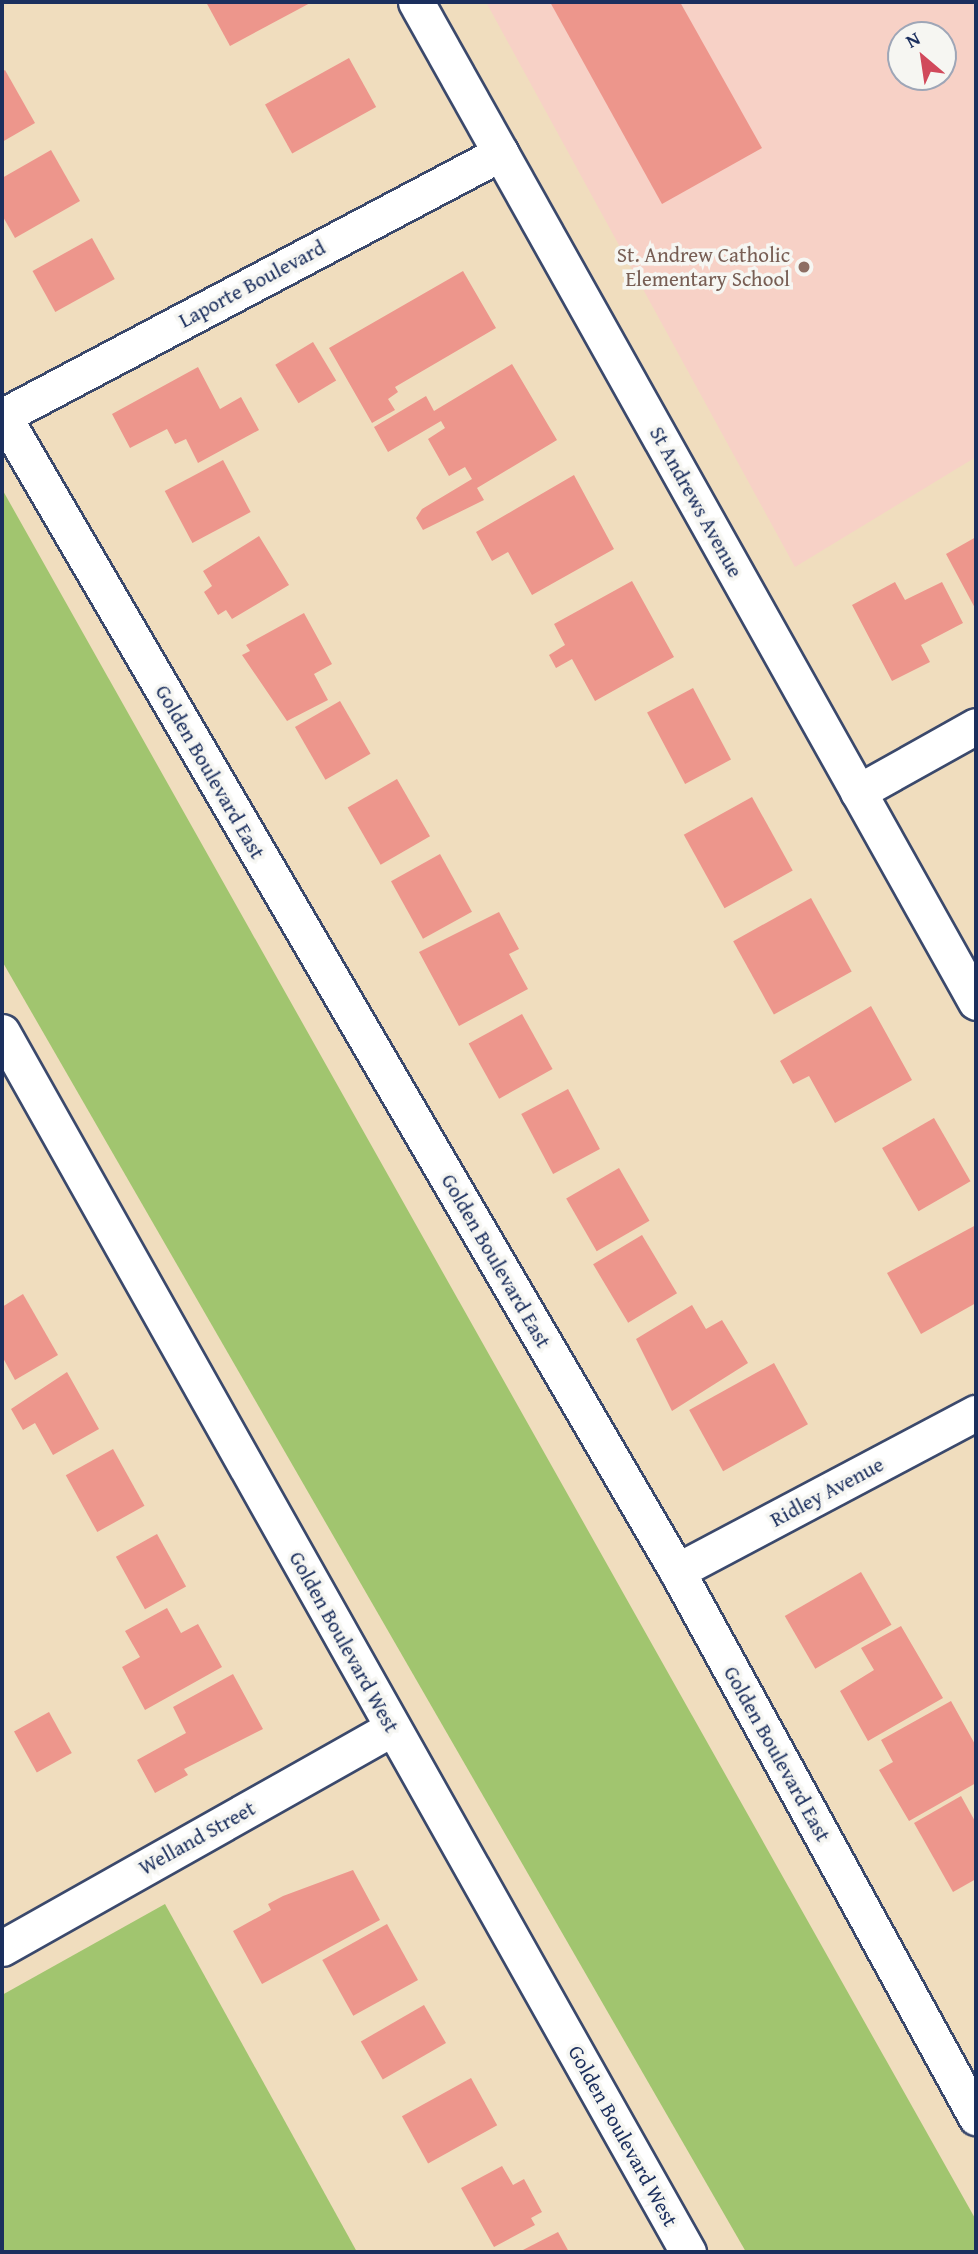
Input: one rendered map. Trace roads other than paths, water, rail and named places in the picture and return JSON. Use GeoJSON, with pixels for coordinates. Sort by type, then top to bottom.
{"type":"FeatureCollection","features":[{"type":"Feature","properties":{"kind":"street","name":"St Andrews Avenue"},"geometry":{"type":"LineString","coordinates":[[416,2],[976,1002]]}},
{"type":"Feature","properties":{"kind":"street","name":"Laporte Boulevard"},"geometry":{"type":"LineString","coordinates":[[2,415],[501,153]]}},
{"type":"Feature","properties":{"kind":"street","name":"Golden Boulevard East"},"geometry":{"type":"LineString","coordinates":[[2,415],[677,1571],[976,2117]]}},
{"type":"Feature","properties":{"kind":"street"},"geometry":{"type":"LineString","coordinates":[[858,792],[976,726]]}},
{"type":"Feature","properties":{"kind":"street","name":"Golden Boulevard West"},"geometry":{"type":"LineString","coordinates":[[2,1032],[688,2252]]}},
{"type":"Feature","properties":{"kind":"street","name":"Ridley Avenue"},"geometry":{"type":"LineString","coordinates":[[677,1571],[976,1413]]}},
{"type":"Feature","properties":{"kind":"street","name":"Welland Street"},"geometry":{"type":"LineString","coordinates":[[2,1948],[392,1728]]}},
{"type":"Feature","properties":{"kind":"place","name":"St. Andrew Catholic Elementary School"},"geometry":{"type":"Point","coordinates":[804,267]}}]}
